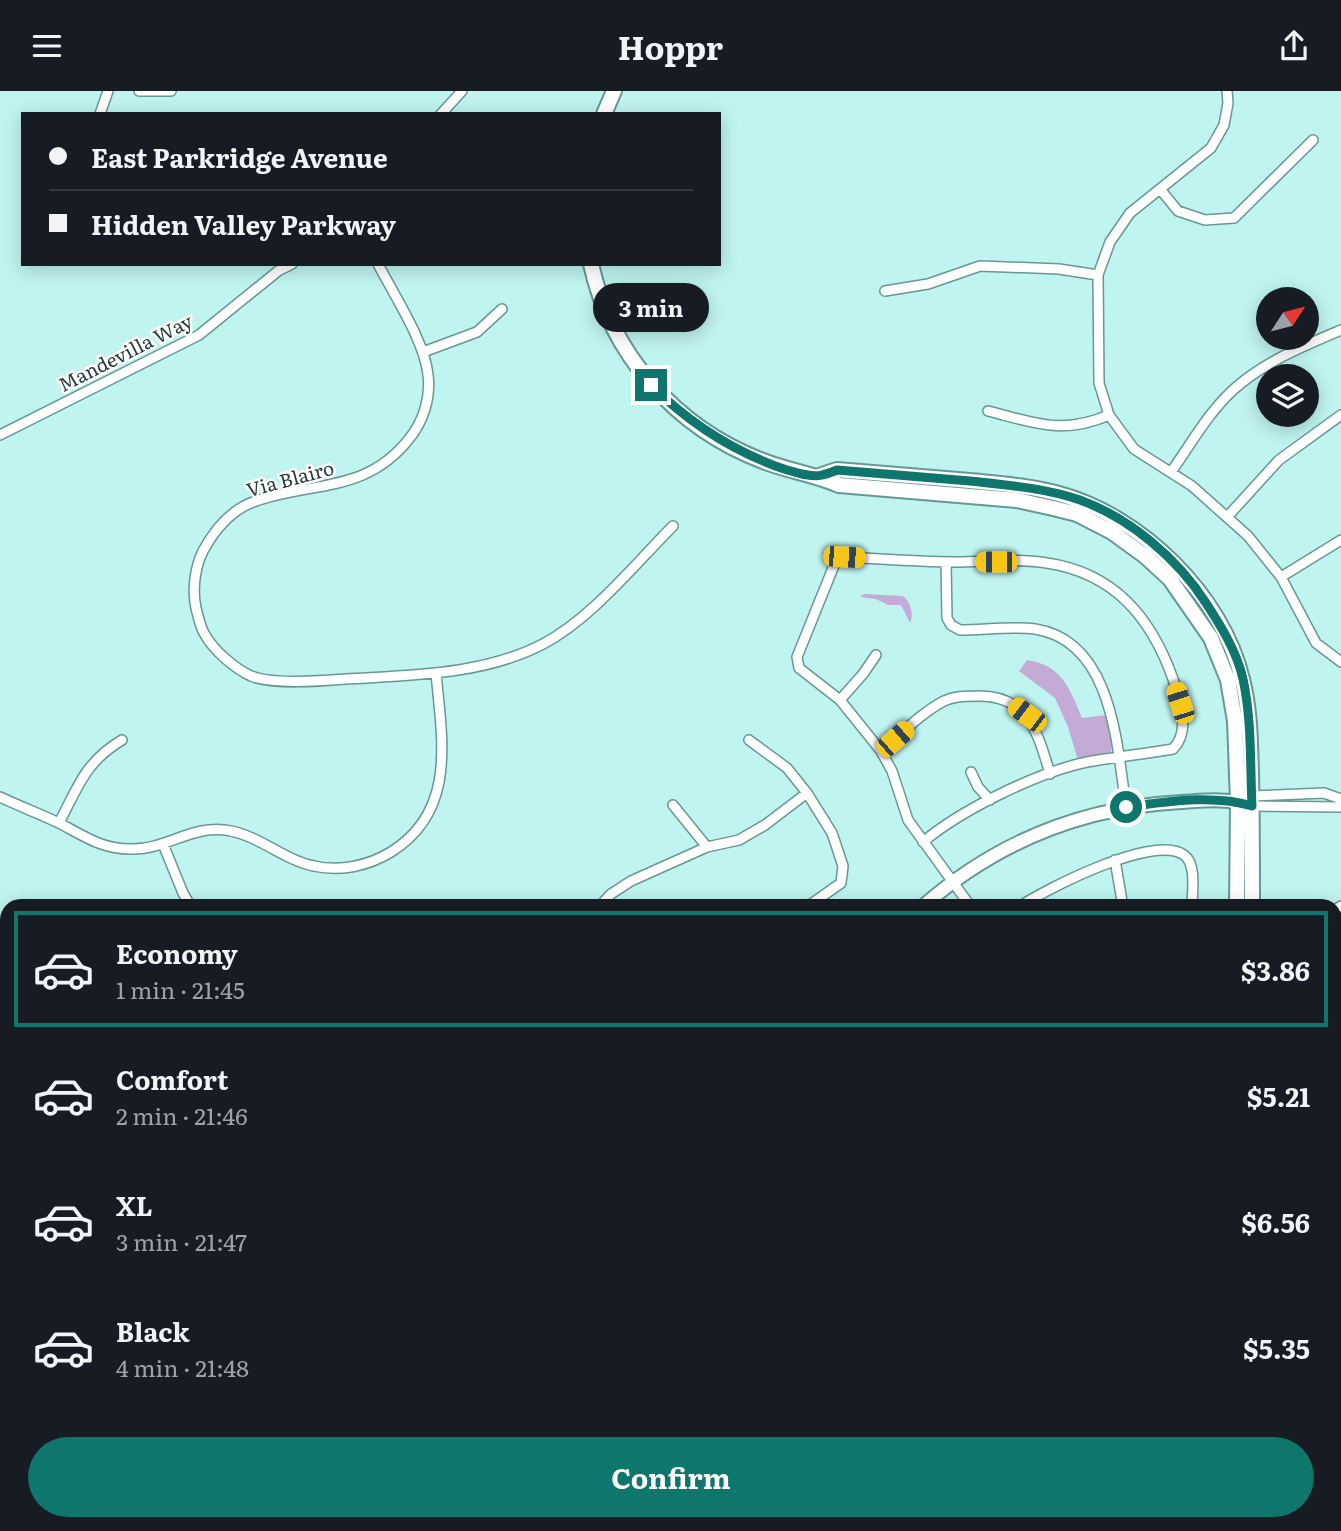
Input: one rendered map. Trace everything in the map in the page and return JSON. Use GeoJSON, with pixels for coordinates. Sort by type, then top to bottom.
{"type":"FeatureCollection","features":[{"type":"Feature","properties":{"kind":"main road"},"geometry":{"type":"LineString","coordinates":[[605,112],[614,91]]}},
{"type":"Feature","properties":{"kind":"main road"},"geometry":{"type":"LineString","coordinates":[[592,266],[605,311],[619,338],[651,385],[673,408],[699,428],[733,448],[793,471],[819,476],[837,470],[1019,486],[1056,493],[1107,513],[1154,545],[1181,569],[1224,631],[1242,677],[1250,719],[1247,801],[1238,899]]}},
{"type":"Feature","properties":{"kind":"main road"},"geometry":{"type":"LineString","coordinates":[[931,899],[953,880],[986,859],[1025,839],[1077,819],[1126,807],[1247,801]]}},
{"type":"Feature","properties":{"kind":"main road"},"geometry":{"type":"LineString","coordinates":[[1247,801],[1252,899]]}},
{"type":"Feature","properties":{"kind":"street"},"geometry":{"type":"LineString","coordinates":[[101,112],[108,91]]}},
{"type":"Feature","properties":{"kind":"street"},"geometry":{"type":"LineString","coordinates":[[139,91],[171,91]]}},
{"type":"Feature","properties":{"kind":"street"},"geometry":{"type":"LineString","coordinates":[[443,112],[462,91]]}},
{"type":"Feature","properties":{"kind":"street"},"geometry":{"type":"LineString","coordinates":[[1227,91],[1224,125],[1211,148],[1130,213],[1110,241],[1098,275],[1099,383],[1109,415],[1134,449],[1171,472],[1248,535],[1281,577],[1316,643],[1341,662]]}},
{"type":"Feature","properties":{"kind":"street"},"geometry":{"type":"LineString","coordinates":[[1160,188],[1178,211],[1205,220],[1234,218],[1313,140]]}},
{"type":"Feature","properties":{"kind":"street","name":"Mandevilla Way"},"geometry":{"type":"LineString","coordinates":[[0,435],[199,335],[278,271],[288,266]]}},
{"type":"Feature","properties":{"kind":"street","name":"Via Blairo"},"geometry":{"type":"LineString","coordinates":[[379,266],[423,352],[429,376],[427,403],[419,427],[398,453],[377,470],[254,502],[229,516],[213,533],[201,556],[195,580],[196,605],[204,634],[226,660],[253,677],[300,682],[436,673],[506,659],[544,644],[600,601],[673,526]]}},
{"type":"Feature","properties":{"kind":"street"},"geometry":{"type":"LineString","coordinates":[[885,291],[928,284],[980,266],[1059,269],[1098,275]]}},
{"type":"Feature","properties":{"kind":"street"},"geometry":{"type":"LineString","coordinates":[[423,352],[477,332],[502,309]]}},
{"type":"Feature","properties":{"kind":"street"},"geometry":{"type":"LineString","coordinates":[[1171,472],[1213,412],[1233,390],[1273,361],[1341,330]]}},
{"type":"Feature","properties":{"kind":"street"},"geometry":{"type":"LineString","coordinates":[[988,411],[1068,428],[1089,424],[1109,415]]}},
{"type":"Feature","properties":{"kind":"street"},"geometry":{"type":"LineString","coordinates":[[1228,516],[1279,460],[1341,415]]}},
{"type":"Feature","properties":{"kind":"street"},"geometry":{"type":"LineString","coordinates":[[1281,577],[1341,540]]}},
{"type":"Feature","properties":{"kind":"street"},"geometry":{"type":"LineString","coordinates":[[923,842],[940,827],[990,800],[1050,774],[1086,763],[1173,749],[1181,740],[1183,729],[1180,703],[1153,634],[1134,609],[1111,586],[1077,570],[1045,562],[946,562],[844,557],[835,563],[797,657],[799,668],[840,700],[881,751],[892,771],[908,820],[923,842],[953,880],[966,899]]}},
{"type":"Feature","properties":{"kind":"street"},"geometry":{"type":"LineString","coordinates":[[946,562],[947,618],[951,625],[960,630],[1036,629],[1065,639],[1086,658],[1108,701],[1126,807]]}},
{"type":"Feature","properties":{"kind":"street"},"geometry":{"type":"LineString","coordinates":[[840,700],[876,655]]}},
{"type":"Feature","properties":{"kind":"street"},"geometry":{"type":"LineString","coordinates":[[0,797],[59,823],[93,843],[114,848],[135,850],[163,844],[201,830],[229,830],[259,840],[299,862],[313,866],[337,869],[360,865],[383,857],[404,843],[423,825],[437,795],[442,764],[436,673]]}},
{"type":"Feature","properties":{"kind":"street"},"geometry":{"type":"LineString","coordinates":[[881,751],[923,715],[946,700],[985,696],[1010,702],[1027,715],[1036,730],[1050,774]]}},
{"type":"Feature","properties":{"kind":"street"},"geometry":{"type":"LineString","coordinates":[[59,823],[88,766],[103,751],[122,740]]}},
{"type":"Feature","properties":{"kind":"street"},"geometry":{"type":"LineString","coordinates":[[749,740],[787,768],[807,793],[832,833],[843,866],[841,883],[818,899]]}},
{"type":"Feature","properties":{"kind":"street"},"geometry":{"type":"LineString","coordinates":[[971,772],[978,787],[990,800]]}},
{"type":"Feature","properties":{"kind":"street"},"geometry":{"type":"LineString","coordinates":[[606,899],[631,881],[707,847],[739,839],[765,825],[807,793]]}},
{"type":"Feature","properties":{"kind":"street"},"geometry":{"type":"LineString","coordinates":[[1247,801],[1324,793],[1341,799]]}},
{"type":"Feature","properties":{"kind":"street"},"geometry":{"type":"LineString","coordinates":[[1247,801],[1341,807]]}},
{"type":"Feature","properties":{"kind":"street"},"geometry":{"type":"LineString","coordinates":[[673,805],[707,847]]}},
{"type":"Feature","properties":{"kind":"street"},"geometry":{"type":"LineString","coordinates":[[163,844],[186,899]]}},
{"type":"Feature","properties":{"kind":"street"},"geometry":{"type":"LineString","coordinates":[[1035,899],[1068,879],[1115,860],[1173,851],[1184,855],[1190,862],[1192,899]]}},
{"type":"Feature","properties":{"kind":"street"},"geometry":{"type":"LineString","coordinates":[[1115,860],[1122,899]]}},
{"type":"Feature","properties":{"kind":"shaded area"},"geometry":{"type":"Polygon","coordinates":[[[864,594],[903,596],[911,609],[910,623],[901,605],[888,605],[876,599],[860,597],[864,594]]]}},
{"type":"Feature","properties":{"kind":"shaded area"},"geometry":{"type":"Polygon","coordinates":[[[1027,660],[1049,667],[1057,673],[1069,688],[1082,718],[1106,715],[1111,752],[1078,760],[1068,727],[1055,698],[1019,671],[1027,660]]]}},
{"type":"Feature","properties":{"kind":"route"},"geometry":{"type":"LineString","coordinates":[[651,385],[673,408],[699,428],[733,448],[793,471],[819,476],[837,470],[1019,486],[1056,493],[1082,501],[1119,520],[1154,545],[1181,569],[1202,597],[1224,631],[1242,677],[1250,719],[1252,806],[1238,802],[1209,801],[1126,807]]}}]}
